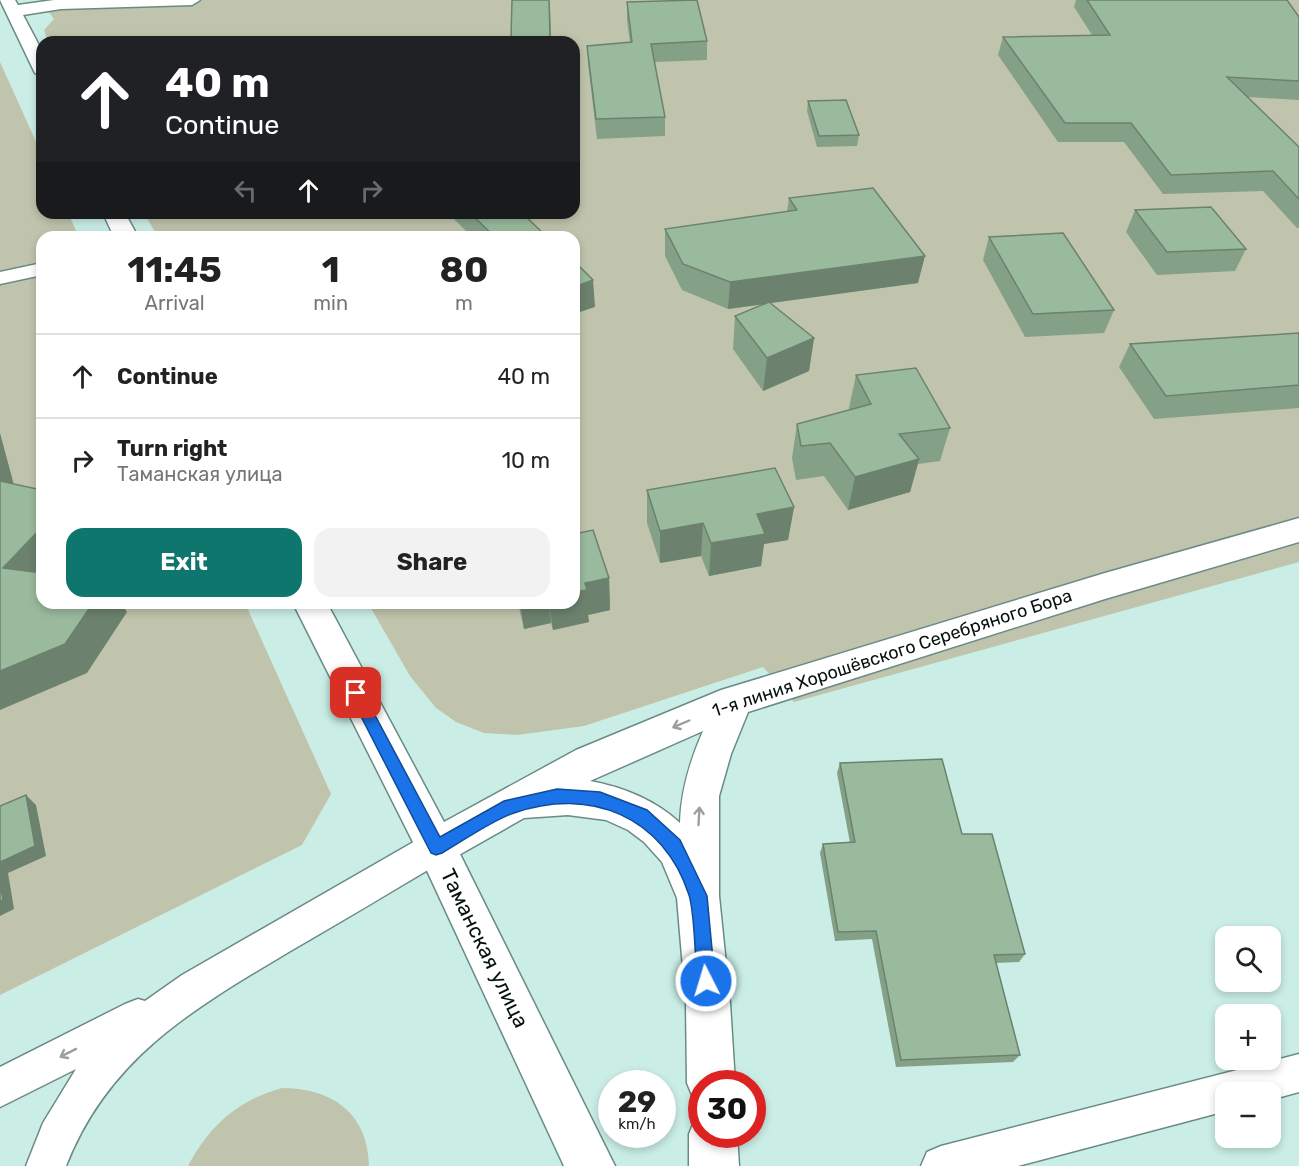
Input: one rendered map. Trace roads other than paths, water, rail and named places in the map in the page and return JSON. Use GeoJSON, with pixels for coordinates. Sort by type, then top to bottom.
{"type":"FeatureCollection","features":[{"type":"Feature","properties":{"kind":"street"},"geometry":{"type":"LineString","coordinates":[[36,57],[10,5],[192,0]]}},
{"type":"Feature","properties":{"kind":"street","name":"1-я линия Хорошёвского Серебряного Бора"},"geometry":{"type":"LineString","coordinates":[[426,853],[589,762],[735,701],[1105,585],[1299,530]]}},
{"type":"Feature","properties":{"kind":"street","name":"Таманская улица"},"geometry":{"type":"LineString","coordinates":[[313,609],[426,853],[590,1166]]}},
{"type":"Feature","properties":{"kind":"street"},"geometry":{"type":"LineString","coordinates":[[711,1070],[708,1003],[698,896],[700,796],[712,754],[735,701]]}},
{"type":"Feature","properties":{"kind":"street"},"geometry":{"type":"LineString","coordinates":[[510,806],[557,796],[600,800],[641,815],[674,845],[698,896]]}},
{"type":"Feature","properties":{"kind":"street"},"geometry":{"type":"LineString","coordinates":[[713,1148],[714,1166]]}},
{"type":"Feature","properties":{"kind":"lane"},"geometry":{"type":"LineString","coordinates":[[0,278],[36,270]]}},
{"type":"Feature","properties":{"kind":"lane"},"geometry":{"type":"LineString","coordinates":[[326,912],[426,853]]}},
{"type":"Feature","properties":{"kind":"lane"},"geometry":{"type":"LineString","coordinates":[[46,1166],[68,1114],[99,1071],[133,1032],[195,988],[426,853]]}},
{"type":"Feature","properties":{"kind":"lane"},"geometry":{"type":"LineString","coordinates":[[0,1088],[195,988]]}},
{"type":"Feature","properties":{"kind":"lane"},"geometry":{"type":"LineString","coordinates":[[1264,1082],[1299,1073]]}},
{"type":"Feature","properties":{"kind":"lane"},"geometry":{"type":"LineString","coordinates":[[941,1166],[1215,1095]]}}]}
